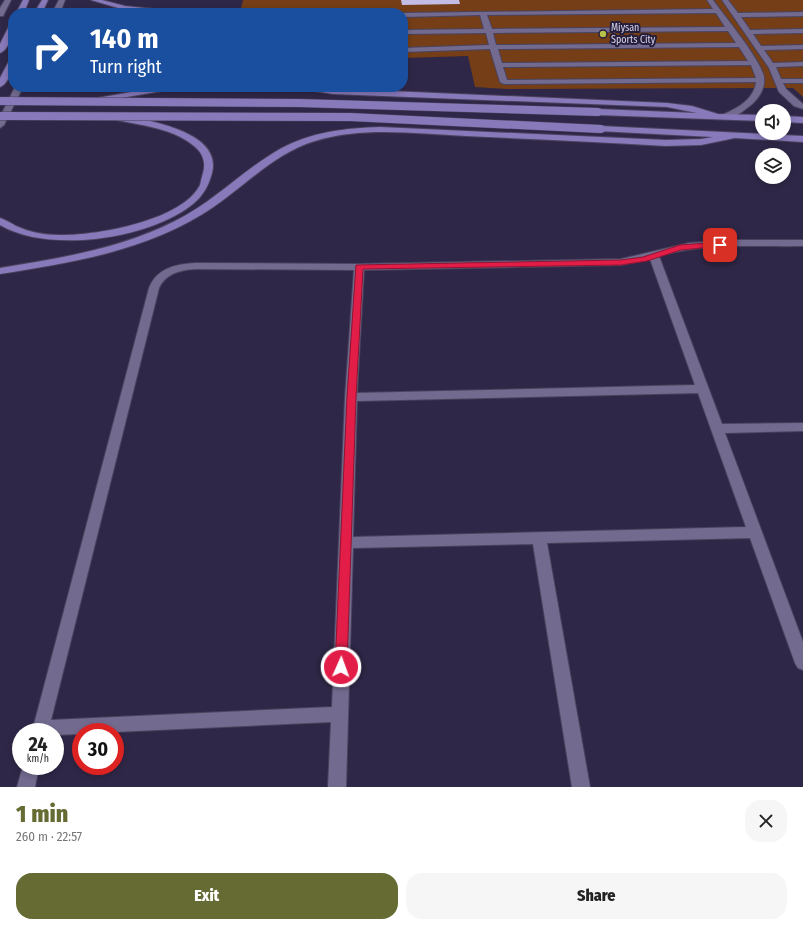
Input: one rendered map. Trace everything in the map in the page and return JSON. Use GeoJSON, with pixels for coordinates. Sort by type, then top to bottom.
{"type":"FeatureCollection","features":[{"type":"Feature","properties":{"kind":"main road"},"geometry":{"type":"LineString","coordinates":[[94,0],[125,8]]}},
{"type":"Feature","properties":{"kind":"main road"},"geometry":{"type":"LineString","coordinates":[[0,51],[8,36]]}},
{"type":"Feature","properties":{"kind":"main road"},"geometry":{"type":"LineString","coordinates":[[0,85],[8,70]]}},
{"type":"Feature","properties":{"kind":"main road"},"geometry":{"type":"LineString","coordinates":[[85,101],[142,92]]}},
{"type":"Feature","properties":{"kind":"main road"},"geometry":{"type":"LineString","coordinates":[[334,92],[667,105],[692,109],[716,116]]}},
{"type":"Feature","properties":{"kind":"main road"},"geometry":{"type":"LineString","coordinates":[[0,101],[232,100],[394,103],[755,118]]}},
{"type":"Feature","properties":{"kind":"main road"},"geometry":{"type":"LineString","coordinates":[[0,116],[350,117],[803,139]]}},
{"type":"Feature","properties":{"kind":"main road"},"geometry":{"type":"LineString","coordinates":[[0,221],[17,229],[36,235],[57,238],[88,237],[117,233],[146,225],[171,213],[194,196],[202,187],[206,179],[209,163],[201,147],[194,140],[152,124],[105,116]]}},
{"type":"Feature","properties":{"kind":"main road"},"geometry":{"type":"LineString","coordinates":[[791,119],[803,120]]}},
{"type":"Feature","properties":{"kind":"main road"},"geometry":{"type":"LineString","coordinates":[[0,271],[82,256],[140,240],[166,230],[215,202],[273,157],[287,149],[308,141],[337,133],[388,130],[666,143],[702,142],[733,136]]}},
{"type":"Feature","properties":{"kind":"street"},"geometry":{"type":"LineString","coordinates":[[0,14],[8,0]]}},
{"type":"Feature","properties":{"kind":"street"},"geometry":{"type":"LineString","coordinates":[[710,0],[753,63],[760,80],[756,94],[751,101],[737,112],[725,117]]}},
{"type":"Feature","properties":{"kind":"street"},"geometry":{"type":"LineString","coordinates":[[725,0],[771,65],[782,90],[803,107]]}},
{"type":"Feature","properties":{"kind":"street"},"geometry":{"type":"LineString","coordinates":[[408,15],[717,11]]}},
{"type":"Feature","properties":{"kind":"street"},"geometry":{"type":"LineString","coordinates":[[483,13],[504,82],[760,80]]}},
{"type":"Feature","properties":{"kind":"street"},"geometry":{"type":"LineString","coordinates":[[736,15],[803,14]]}},
{"type":"Feature","properties":{"kind":"street"},"geometry":{"type":"LineString","coordinates":[[408,32],[730,29]]}},
{"type":"Feature","properties":{"kind":"street"},"geometry":{"type":"LineString","coordinates":[[748,32],[803,31]]}},
{"type":"Feature","properties":{"kind":"street"},"geometry":{"type":"LineString","coordinates":[[408,50],[494,47],[741,46]]}},
{"type":"Feature","properties":{"kind":"street"},"geometry":{"type":"LineString","coordinates":[[759,48],[803,47]]}},
{"type":"Feature","properties":{"kind":"street"},"geometry":{"type":"LineString","coordinates":[[499,66],[753,63]]}},
{"type":"Feature","properties":{"kind":"street"},"geometry":{"type":"LineString","coordinates":[[771,65],[803,64]]}},
{"type":"Feature","properties":{"kind":"street"},"geometry":{"type":"LineString","coordinates":[[778,81],[803,81]]}},
{"type":"Feature","properties":{"kind":"street"},"geometry":{"type":"LineString","coordinates":[[0,125],[16,92]]}},
{"type":"Feature","properties":{"kind":"street"},"geometry":{"type":"LineString","coordinates":[[42,723],[156,282],[166,273],[189,267],[359,267],[611,263],[630,262],[670,250],[692,246],[803,243]]}},
{"type":"Feature","properties":{"kind":"street"},"geometry":{"type":"LineString","coordinates":[[654,256],[716,429],[803,663]]}},
{"type":"Feature","properties":{"kind":"street"},"geometry":{"type":"LineString","coordinates":[[337,787],[347,543],[351,397],[359,267]]}},
{"type":"Feature","properties":{"kind":"street"},"geometry":{"type":"LineString","coordinates":[[351,397],[702,389]]}},
{"type":"Feature","properties":{"kind":"street"},"geometry":{"type":"LineString","coordinates":[[716,429],[803,427]]}},
{"type":"Feature","properties":{"kind":"street"},"geometry":{"type":"LineString","coordinates":[[347,543],[755,532]]}},
{"type":"Feature","properties":{"kind":"street"},"geometry":{"type":"LineString","coordinates":[[539,538],[581,787]]}},
{"type":"Feature","properties":{"kind":"street"},"geometry":{"type":"LineString","coordinates":[[64,729],[339,714]]}},
{"type":"Feature","properties":{"kind":"street"},"geometry":{"type":"LineString","coordinates":[[26,787],[29,775]]}},
{"type":"Feature","properties":{"kind":"shaded area","name":"Miysan Sports City"},"geometry":{"type":"Polygon","coordinates":[[[243,0],[803,0],[803,97],[793,88],[507,89],[475,87],[468,56],[408,58],[408,8],[241,8],[243,0]]]}},
{"type":"Feature","properties":{"kind":"building"},"geometry":{"type":"Polygon","coordinates":[[[401,0],[459,0],[460,4],[402,5],[401,0]]]}},
{"type":"Feature","properties":{"kind":"place","name":"Miysan Sports City"},"geometry":{"type":"Point","coordinates":[603,34]}},
{"type":"Feature","properties":{"kind":"route"},"geometry":{"type":"LineString","coordinates":[[341,667],[347,543],[351,397],[359,267],[630,262],[680,247],[720,245]]}}]}
